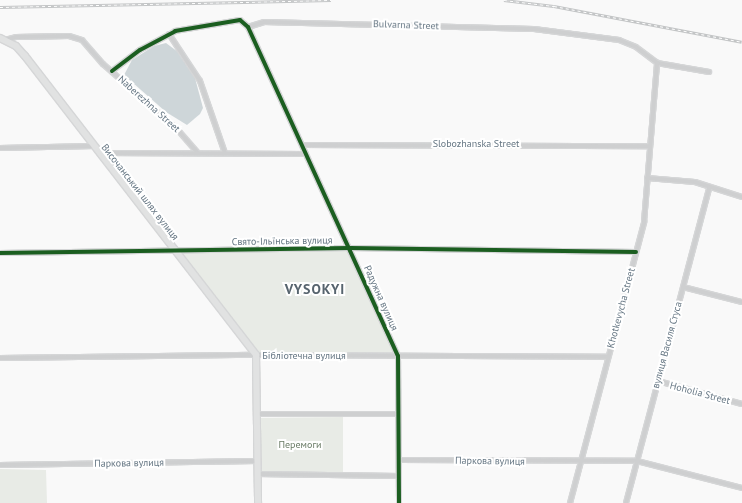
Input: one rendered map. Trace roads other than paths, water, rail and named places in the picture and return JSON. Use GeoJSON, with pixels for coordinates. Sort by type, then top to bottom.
{"type":"FeatureCollection","features":[{"type":"Feature","properties":{"kind":"street"},"geometry":{"type":"LineString","coordinates":[[112,70],[140,50],[169,34],[240,20],[248,27]]}},
{"type":"Feature","properties":{"kind":"street","name":"Bulvarna Street"},"geometry":{"type":"LineString","coordinates":[[248,27],[264,22],[534,29],[619,40],[636,47],[657,62],[709,72]]}},
{"type":"Feature","properties":{"kind":"street","name":"Радужна вулиця"},"geometry":{"type":"LineString","coordinates":[[248,27],[398,356],[399,503]]}},
{"type":"Feature","properties":{"kind":"street"},"geometry":{"type":"LineString","coordinates":[[169,34],[200,81],[225,153]]}},
{"type":"Feature","properties":{"kind":"street","name":"Naberezhna Street"},"geometry":{"type":"LineString","coordinates":[[3,39],[16,37],[70,36],[82,40],[112,70],[177,129],[198,153]]}},
{"type":"Feature","properties":{"kind":"street","name":"Височанський шлях вулиця"},"geometry":{"type":"LineString","coordinates":[[3,39],[25,56],[256,355]]}},
{"type":"Feature","properties":{"kind":"street","name":"Khotkevycha Street"},"geometry":{"type":"LineString","coordinates":[[570,503],[644,222],[657,62]]}},
{"type":"Feature","properties":{"kind":"street","name":"Slobozhanska Street"},"geometry":{"type":"LineString","coordinates":[[302,145],[650,146]]}},
{"type":"Feature","properties":{"kind":"street"},"geometry":{"type":"LineString","coordinates":[[0,148],[95,146]]}},
{"type":"Feature","properties":{"kind":"street"},"geometry":{"type":"LineString","coordinates":[[100,153],[306,154]]}},
{"type":"Feature","properties":{"kind":"street"},"geometry":{"type":"LineString","coordinates":[[647,178],[695,182],[709,188],[742,197]]}},
{"type":"Feature","properties":{"kind":"street","name":"вулиця Василя Стуса"},"geometry":{"type":"LineString","coordinates":[[626,503],[709,188]]}},
{"type":"Feature","properties":{"kind":"street","name":"Свято-Ільїнська вулиця"},"geometry":{"type":"LineString","coordinates":[[0,253],[176,252],[350,248],[636,252]]}},
{"type":"Feature","properties":{"kind":"street"},"geometry":{"type":"LineString","coordinates":[[683,286],[742,302]]}},
{"type":"Feature","properties":{"kind":"street"},"geometry":{"type":"LineString","coordinates":[[256,355],[258,503]]}},
{"type":"Feature","properties":{"kind":"street","name":"Бібліотечна вулиця"},"geometry":{"type":"LineString","coordinates":[[0,358],[256,355],[608,357]]}},
{"type":"Feature","properties":{"kind":"street","name":"Hoholia Street"},"geometry":{"type":"LineString","coordinates":[[658,381],[742,404]]}},
{"type":"Feature","properties":{"kind":"street"},"geometry":{"type":"LineString","coordinates":[[257,414],[398,414]]}},
{"type":"Feature","properties":{"kind":"street","name":"Паркова вулиця"},"geometry":{"type":"LineString","coordinates":[[399,460],[581,462],[637,461],[742,488]]}},
{"type":"Feature","properties":{"kind":"street","name":"Паркова вулиця"},"geometry":{"type":"LineString","coordinates":[[0,464],[257,461]]}},
{"type":"Feature","properties":{"kind":"street"},"geometry":{"type":"LineString","coordinates":[[257,474],[399,476]]}},
{"type":"Feature","properties":{"kind":"railway"},"geometry":{"type":"LineString","coordinates":[[0,7],[331,0]]}},
{"type":"Feature","properties":{"kind":"railway"},"geometry":{"type":"LineString","coordinates":[[504,0],[554,6],[742,42]]}},
{"type":"Feature","properties":{"kind":"district","name":"VYSOKYI"},"geometry":{"type":"Point","coordinates":[315,289]}},
{"type":"Feature","properties":{"kind":"park label","name":"Перемоги"},"geometry":{"type":"Point","coordinates":[300,445]}}]}
